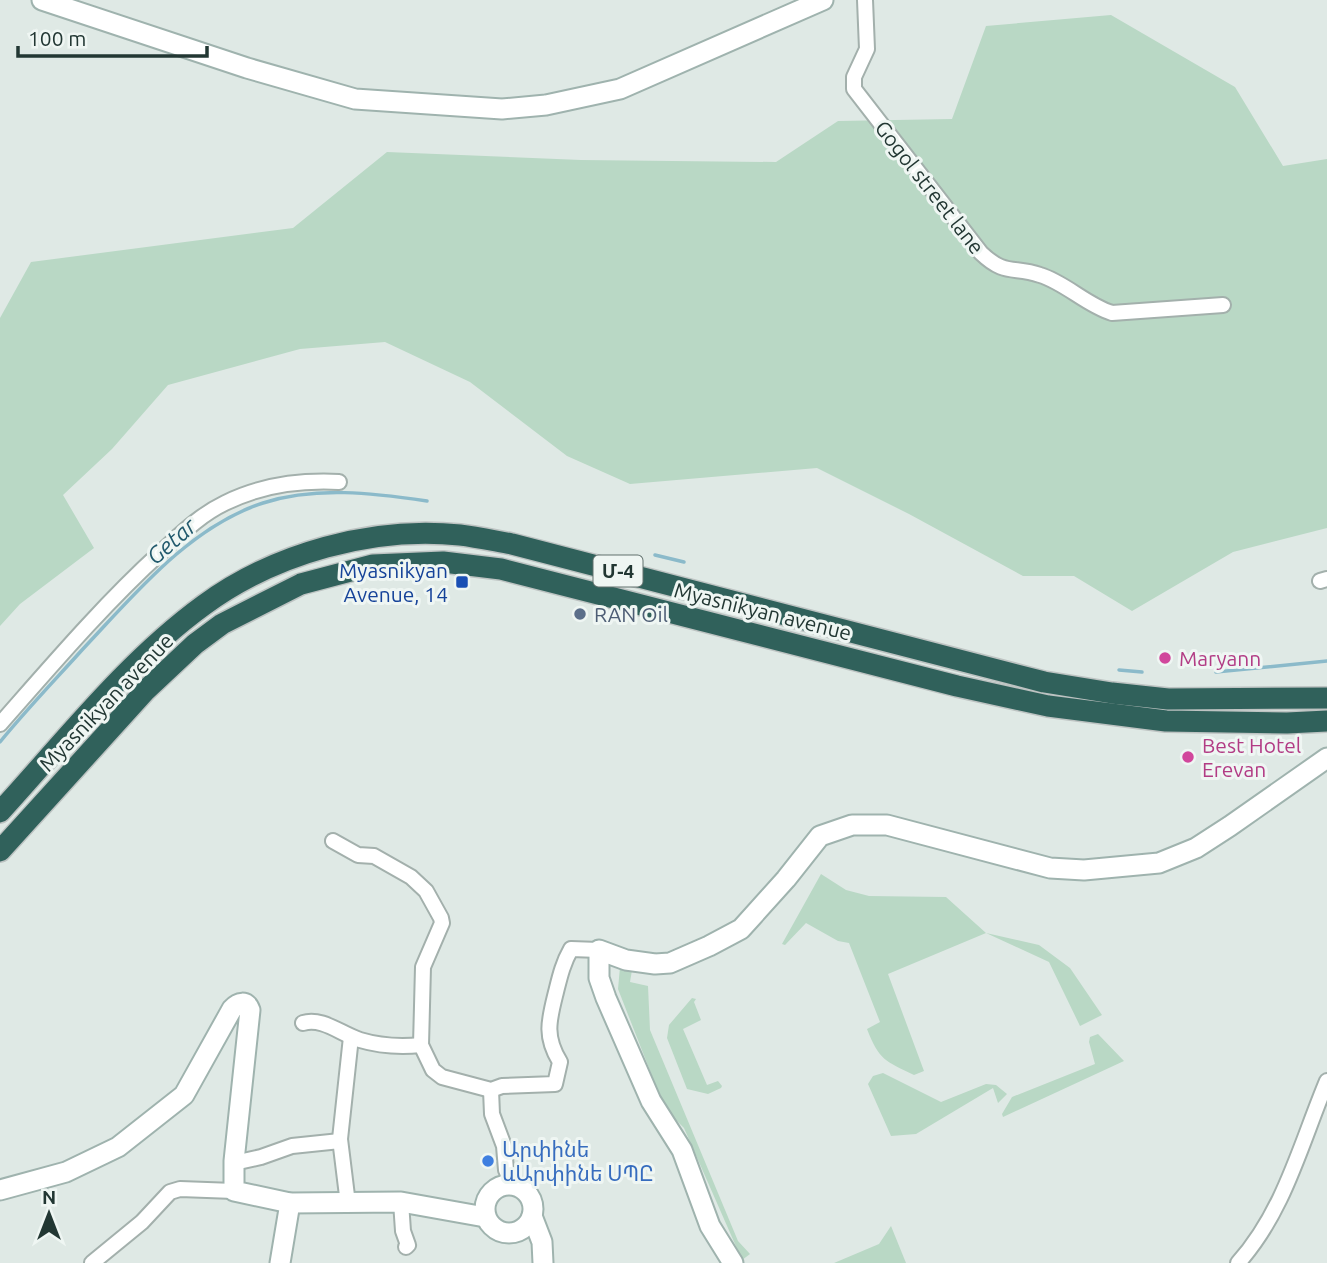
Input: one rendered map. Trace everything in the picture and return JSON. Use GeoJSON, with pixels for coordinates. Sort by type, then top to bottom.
{"type":"FeatureCollection","features":[{"type":"Feature","properties":{"kind":"highway","name":"Myasnikyan avenue"},"geometry":{"type":"LineString","coordinates":[[0,812],[144,656],[206,603],[283,562],[325,547],[395,535],[460,535],[512,544],[906,647],[1071,686],[1168,699],[1327,698]]}},
{"type":"Feature","properties":{"kind":"highway","name":"Myasnikyan avenue"},"geometry":{"type":"LineString","coordinates":[[0,851],[146,690],[195,644],[222,624],[301,584],[373,565],[443,562],[501,569],[957,686],[1108,716],[1177,722],[1327,721]]}},
{"type":"Feature","properties":{"kind":"street"},"geometry":{"type":"LineString","coordinates":[[42,0],[247,68],[355,99],[502,109],[546,105],[620,89],[823,0]]}},
{"type":"Feature","properties":{"kind":"street","name":"Gogol street lane"},"geometry":{"type":"LineString","coordinates":[[866,0],[867,49],[854,77],[854,89],[981,253],[995,266],[1041,275],[1112,313],[1223,304]]}},
{"type":"Feature","properties":{"kind":"street"},"geometry":{"type":"LineString","coordinates":[[0,724],[142,569],[196,521],[223,504],[253,492],[306,480],[339,482]]}},
{"type":"Feature","properties":{"kind":"street"},"geometry":{"type":"LineString","coordinates":[[333,841],[358,855],[374,856],[411,877],[426,891],[442,923],[423,967],[421,1045],[433,1070],[442,1077],[491,1090],[502,1086],[555,1084],[560,1062],[549,1035],[549,1014],[563,962],[571,949],[599,950],[626,960],[655,964],[670,963],[709,946],[741,929],[820,836],[852,825],[887,825],[1049,868],[1084,870],[1159,863],[1196,848],[1327,758]]}},
{"type":"Feature","properties":{"kind":"street"},"geometry":{"type":"LineString","coordinates":[[599,950],[599,978],[606,998],[651,1101],[682,1150],[709,1226],[733,1263]]}},
{"type":"Feature","properties":{"kind":"street"},"geometry":{"type":"LineString","coordinates":[[0,1190],[66,1172],[118,1147],[184,1095],[232,1009],[243,1003],[250,1010],[234,1163],[234,1191]]}},
{"type":"Feature","properties":{"kind":"street"},"geometry":{"type":"LineString","coordinates":[[303,1023],[322,1023],[351,1037],[380,1045],[421,1045]]}},
{"type":"Feature","properties":{"kind":"street"},"geometry":{"type":"LineString","coordinates":[[348,1204],[340,1141],[351,1037]]}},
{"type":"Feature","properties":{"kind":"street"},"geometry":{"type":"LineString","coordinates":[[1238,1263],[1249,1251],[1287,1185],[1327,1081]]}},
{"type":"Feature","properties":{"kind":"street"},"geometry":{"type":"LineString","coordinates":[[491,1090],[492,1114],[504,1146],[507,1180],[531,1200],[531,1225],[542,1242],[543,1263]]}},
{"type":"Feature","properties":{"kind":"street"},"geometry":{"type":"LineString","coordinates":[[234,1163],[292,1146],[340,1141]]}},
{"type":"Feature","properties":{"kind":"street"},"geometry":{"type":"LineString","coordinates":[[507,1180],[494,1189],[486,1201],[485,1217],[493,1228],[500,1232],[516,1233],[531,1225]]}},
{"type":"Feature","properties":{"kind":"street"},"geometry":{"type":"LineString","coordinates":[[92,1263],[142,1222],[170,1192],[180,1189],[234,1191],[290,1203],[401,1202],[485,1217]]}},
{"type":"Feature","properties":{"kind":"street"},"geometry":{"type":"LineString","coordinates":[[401,1202],[403,1231],[408,1245],[406,1247]]}},
{"type":"Feature","properties":{"kind":"street"},"geometry":{"type":"LineString","coordinates":[[280,1263],[290,1203]]}},
{"type":"Feature","properties":{"kind":"green space"},"geometry":{"type":"Polygon","coordinates":[[[1111,15],[1235,87],[1283,166],[1327,159],[1327,528],[1233,552],[1132,611],[1074,576],[1023,576],[817,468],[630,484],[567,456],[470,382],[385,342],[300,349],[168,385],[112,449],[63,495],[94,548],[20,604],[0,626],[0,318],[31,262],[293,228],[387,152],[581,160],[776,162],[838,121],[952,119],[986,26],[1111,15]]]}},
{"type":"Feature","properties":{"kind":"green space"},"geometry":{"type":"Polygon","coordinates":[[[821,874],[846,890],[869,896],[946,897],[986,933],[888,974],[924,1071],[914,1075],[884,1058],[875,1047],[867,1029],[880,1022],[849,943],[838,941],[806,923],[785,945],[782,944],[821,874]]]}},
{"type":"Feature","properties":{"kind":"green space"},"geometry":{"type":"Polygon","coordinates":[[[986,933],[1039,945],[1070,968],[1102,1015],[1080,1026],[1049,962],[986,933]]]}},
{"type":"Feature","properties":{"kind":"green space"},"geometry":{"type":"Polygon","coordinates":[[[620,967],[632,970],[630,982],[648,986],[650,1030],[738,1241],[750,1254],[742,1260],[684,1128],[665,1109],[618,989],[620,967]]]}},
{"type":"Feature","properties":{"kind":"green space"},"geometry":{"type":"Polygon","coordinates":[[[692,998],[696,999],[694,1002],[701,1020],[683,1029],[707,1085],[718,1081],[722,1086],[708,1094],[687,1089],[667,1038],[669,1025],[692,998]]]}},
{"type":"Feature","properties":{"kind":"green space"},"geometry":{"type":"Polygon","coordinates":[[[1098,1034],[1124,1061],[1003,1117],[1002,1114],[1012,1097],[1095,1064],[1089,1042],[1090,1037],[1098,1034]]]}},
{"type":"Feature","properties":{"kind":"green space"},"geometry":{"type":"Polygon","coordinates":[[[883,1073],[941,1102],[986,1084],[996,1085],[1007,1094],[998,1103],[993,1088],[916,1134],[891,1136],[868,1084],[873,1076],[883,1073]]]}},
{"type":"Feature","properties":{"kind":"green space"},"geometry":{"type":"Polygon","coordinates":[[[891,1226],[906,1263],[834,1263],[879,1244],[891,1226]]]}},
{"type":"Feature","properties":{"kind":"waterway","name":"Getar"},"geometry":{"type":"LineString","coordinates":[[0,742],[122,607],[164,565],[211,528],[263,503],[303,494],[365,494],[427,501]]}},
{"type":"Feature","properties":{"kind":"waterway","name":"Getar"},"geometry":{"type":"LineString","coordinates":[[655,555],[684,562]]}},
{"type":"Feature","properties":{"kind":"waterway","name":"Getar"},"geometry":{"type":"LineString","coordinates":[[1216,672],[1327,661]]}},
{"type":"Feature","properties":{"kind":"waterway","name":"Getar"},"geometry":{"type":"LineString","coordinates":[[1119,670],[1142,672]]}},
{"type":"Feature","properties":{"kind":"place","name":"Myasnikyan Avenue, 14"},"geometry":{"type":"Point","coordinates":[462,582]}},
{"type":"Feature","properties":{"kind":"place","name":"RAN Oil"},"geometry":{"type":"Point","coordinates":[580,614]}},
{"type":"Feature","properties":{"kind":"place","name":"Maryann"},"geometry":{"type":"Point","coordinates":[1165,658]}},
{"type":"Feature","properties":{"kind":"place","name":"Best Hotel Erevan"},"geometry":{"type":"Point","coordinates":[1188,757]}},
{"type":"Feature","properties":{"kind":"place","name":"Արփինե ևԱրփինե ՍՊԸ"},"geometry":{"type":"Point","coordinates":[488,1161]}}]}
